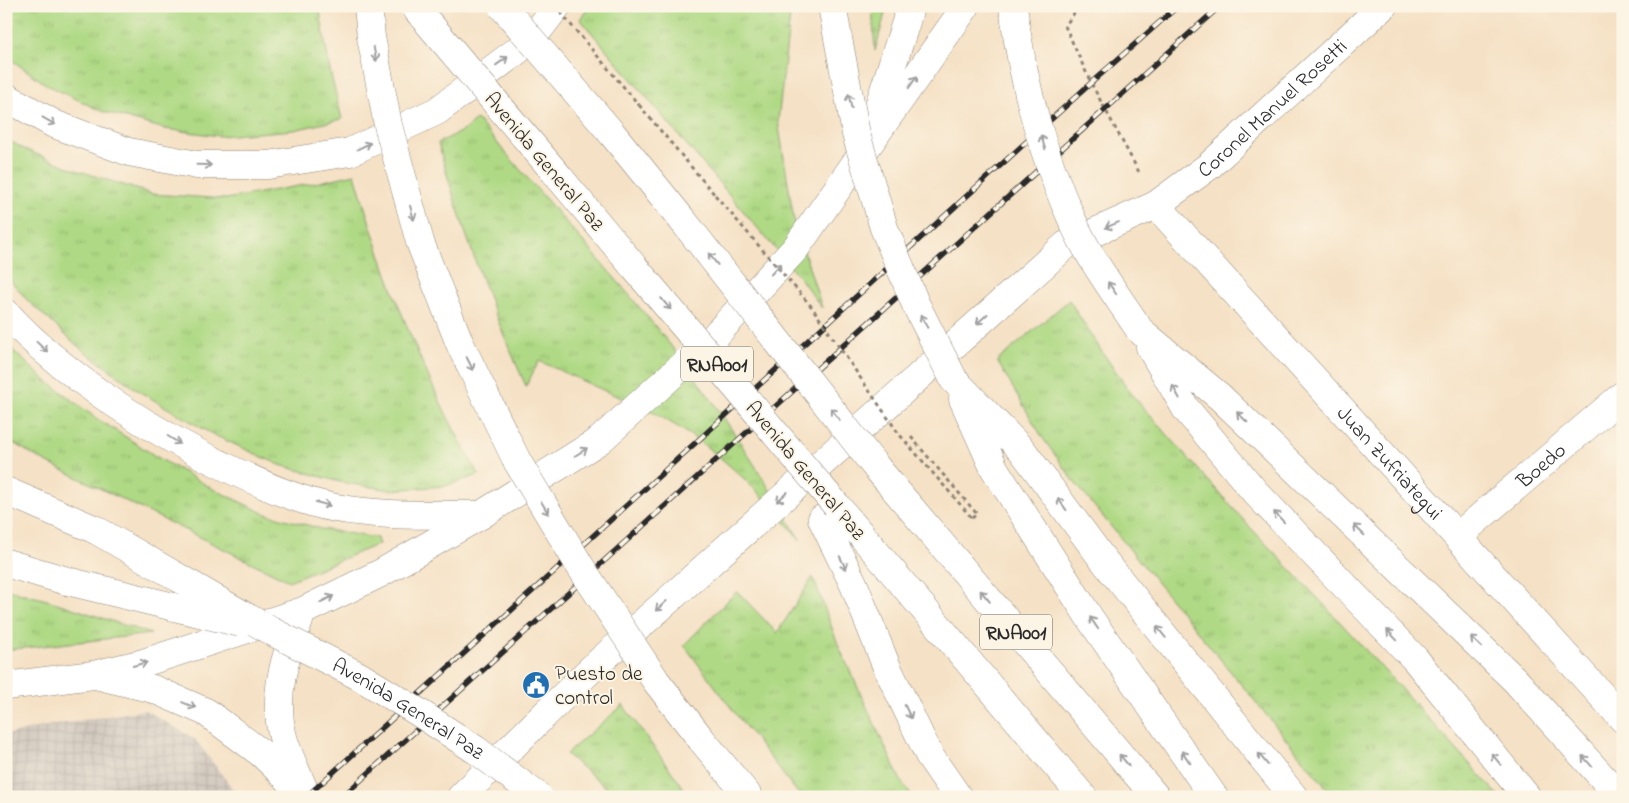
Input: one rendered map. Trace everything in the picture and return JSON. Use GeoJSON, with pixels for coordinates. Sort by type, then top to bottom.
{"type":"FeatureCollection","features":[{"type":"Feature","properties":{"kind":"main road"},"geometry":{"type":"LineString","coordinates":[[368,6],[371,37],[388,125],[418,234],[460,344],[517,461],[580,566],[656,681],[749,797]]}},
{"type":"Feature","properties":{"kind":"main road","name":"Avenida General Paz"},"geometry":{"type":"LineString","coordinates":[[414,6],[800,462],[829,512],[1083,797]]}},
{"type":"Feature","properties":{"kind":"main road","name":"RNA001"},"geometry":{"type":"LineString","coordinates":[[502,6],[610,131],[684,222],[876,466],[1156,797]]}},
{"type":"Feature","properties":{"kind":"main road"},"geometry":{"type":"LineString","coordinates":[[6,97],[54,124],[121,149],[197,165],[268,165],[350,152],[437,111],[530,40],[556,6]]}},
{"type":"Feature","properties":{"kind":"main road"},"geometry":{"type":"LineString","coordinates":[[832,6],[856,134],[884,228],[916,305],[954,380],[994,468],[1091,620],[1214,797]]}},
{"type":"Feature","properties":{"kind":"main road"},"geometry":{"type":"LineString","coordinates":[[864,152],[910,6]]}},
{"type":"Feature","properties":{"kind":"main road"},"geometry":{"type":"LineString","coordinates":[[6,686],[93,675],[143,663],[302,611],[381,573],[600,440],[714,337],[795,249],[966,6]]}},
{"type":"Feature","properties":{"kind":"main road"},"geometry":{"type":"LineString","coordinates":[[1013,6],[1016,33],[1028,95],[1049,161],[1073,222],[1098,269],[1141,331],[1186,410],[1255,492],[1415,659],[1527,797]]}},
{"type":"Feature","properties":{"kind":"main road","name":"Coronel Manuel Rosetti"},"geometry":{"type":"LineString","coordinates":[[461,797],[589,671],[1066,245],[1156,206],[1210,166],[1383,6]]}},
{"type":"Feature","properties":{"kind":"main road","name":"Juan Zufriategui"},"geometry":{"type":"LineString","coordinates":[[1156,206],[1623,719]]}},
{"type":"Feature","properties":{"kind":"main road"},"geometry":{"type":"LineString","coordinates":[[6,313],[50,355],[90,386],[182,445],[267,487],[335,508],[364,512],[481,514]]}},
{"type":"Feature","properties":{"kind":"main road"},"geometry":{"type":"LineString","coordinates":[[1141,331],[1220,397],[1515,680],[1620,797]]}},
{"type":"Feature","properties":{"kind":"main road"},"geometry":{"type":"LineString","coordinates":[[954,380],[1022,450],[1101,557],[1294,797]]}},
{"type":"Feature","properties":{"kind":"main road","name":"Boedo"},"geometry":{"type":"LineString","coordinates":[[1458,536],[1623,395]]}},
{"type":"Feature","properties":{"kind":"main road"},"geometry":{"type":"LineString","coordinates":[[6,491],[96,530],[271,630]]}},
{"type":"Feature","properties":{"kind":"main road"},"geometry":{"type":"LineString","coordinates":[[829,512],[854,585],[886,665],[929,755],[958,797]]}},
{"type":"Feature","properties":{"kind":"main road"},"geometry":{"type":"LineString","coordinates":[[6,563],[68,581],[271,630]]}},
{"type":"Feature","properties":{"kind":"main road"},"geometry":{"type":"LineString","coordinates":[[302,611],[288,648],[279,686],[278,705],[282,733],[307,796]]}},
{"type":"Feature","properties":{"kind":"main road","name":"Avenida General Paz"},"geometry":{"type":"LineString","coordinates":[[271,630],[359,676],[418,712],[476,750],[538,797]]}},
{"type":"Feature","properties":{"kind":"main road"},"geometry":{"type":"LineString","coordinates":[[93,675],[153,689],[206,712],[260,753],[307,796]]}},
{"type":"Feature","properties":{"kind":"path"},"geometry":{"type":"LineString","coordinates":[[556,6],[811,306],[899,434],[972,518],[977,514],[911,437]]}},
{"type":"Feature","properties":{"kind":"path"},"geometry":{"type":"LineString","coordinates":[[1079,6],[1065,26],[1091,83],[1156,206]]}},
{"type":"Feature","properties":{"kind":"shaded area"},"geometry":{"type":"Polygon","coordinates":[[[145,710],[195,739],[238,796],[6,797],[6,735],[40,727],[145,710]]]}},
{"type":"Feature","properties":{"kind":"green space"},"geometry":{"type":"Polygon","coordinates":[[[6,6],[319,6],[330,71],[342,119],[294,130],[220,136],[165,129],[101,111],[47,85],[6,56],[6,6]]]}},
{"type":"Feature","properties":{"kind":"green space"},"geometry":{"type":"Polygon","coordinates":[[[590,6],[790,6],[778,121],[794,220],[822,308],[800,278],[580,19],[590,6]]]}},
{"type":"Feature","properties":{"kind":"green space"},"geometry":{"type":"Polygon","coordinates":[[[872,6],[887,6],[875,51],[872,6]]]}},
{"type":"Feature","properties":{"kind":"green space"},"geometry":{"type":"Polygon","coordinates":[[[477,119],[624,289],[690,370],[739,441],[800,540],[768,503],[715,453],[654,413],[539,361],[526,386],[477,266],[456,205],[438,143],[464,130],[477,119]]]}},
{"type":"Feature","properties":{"kind":"green space"},"geometry":{"type":"Polygon","coordinates":[[[6,139],[24,149],[76,170],[152,194],[226,199],[355,174],[379,252],[408,328],[441,403],[479,475],[445,486],[391,490],[340,482],[280,465],[214,435],[140,392],[80,348],[27,300],[6,275],[6,139]]]}},
{"type":"Feature","properties":{"kind":"green space"},"geometry":{"type":"Polygon","coordinates":[[[1069,300],[1133,396],[1247,524],[1329,610],[1500,797],[1334,797],[1076,484],[1042,437],[997,361],[1069,300]]]}},
{"type":"Feature","properties":{"kind":"green space"},"geometry":{"type":"Polygon","coordinates":[[[6,344],[44,379],[96,418],[157,457],[215,490],[266,514],[322,529],[377,538],[379,544],[289,581],[44,461],[6,439],[6,344]]]}},
{"type":"Feature","properties":{"kind":"green space"},"geometry":{"type":"Polygon","coordinates":[[[813,577],[839,647],[901,781],[912,797],[801,797],[684,645],[737,591],[777,633],[813,577]]]}},
{"type":"Feature","properties":{"kind":"green space"},"geometry":{"type":"Polygon","coordinates":[[[6,589],[54,602],[151,634],[6,650],[6,589]]]}},
{"type":"Feature","properties":{"kind":"green space"},"geometry":{"type":"Polygon","coordinates":[[[623,705],[690,797],[618,797],[566,754],[623,705]]]}},
{"type":"Feature","properties":{"kind":"railway"},"geometry":{"type":"LineString","coordinates":[[306,797],[1178,6]]}},
{"type":"Feature","properties":{"kind":"railway"},"geometry":{"type":"LineString","coordinates":[[342,797],[1220,6]]}},
{"type":"Feature","properties":{"kind":"place","name":"Puesto de control"},"geometry":{"type":"Point","coordinates":[536,685]}}]}
